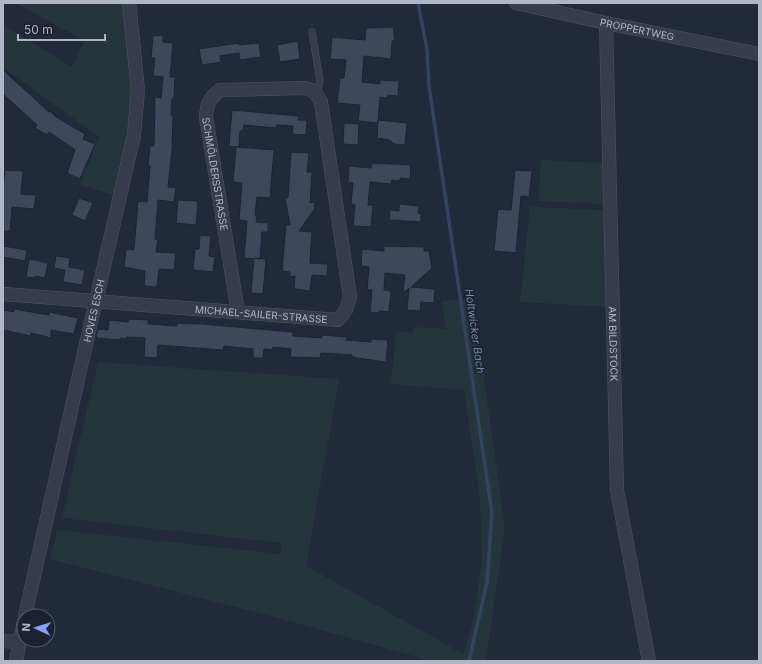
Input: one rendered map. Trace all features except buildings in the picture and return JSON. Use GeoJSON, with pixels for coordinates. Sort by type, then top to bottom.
{"type":"FeatureCollection","features":[{"type":"Feature","properties":{"kind":"street","name":"HOVES ESCH"},"geometry":{"type":"LineString","coordinates":[[27,608],[134,135],[138,90],[129,3]]}},
{"type":"Feature","properties":{"kind":"street","name":"PROPPERTWEG"},"geometry":{"type":"LineString","coordinates":[[516,3],[759,54]]}},
{"type":"Feature","properties":{"kind":"street","name":"AM BILDSTOCK"},"geometry":{"type":"LineString","coordinates":[[606,23],[617,490],[649,661]]}},
{"type":"Feature","properties":{"kind":"street","name":"SCHMÖLDERSSTRASSE"},"geometry":{"type":"LineString","coordinates":[[238,312],[206,117],[207,104],[212,96],[220,90],[303,88],[312,89],[317,94]]}},
{"type":"Feature","properties":{"kind":"street","name":"MICHAEL-SAILER-STRASSE"},"geometry":{"type":"LineString","coordinates":[[3,294],[338,320],[346,310],[350,297],[321,102],[317,94]]}},
{"type":"Feature","properties":{"kind":"street"},"geometry":{"type":"LineString","coordinates":[[3,641],[16,642]]}},
{"type":"Feature","properties":{"kind":"street"},"geometry":{"type":"LineString","coordinates":[[16,661],[18,648]]}},
{"type":"Feature","properties":{"kind":"lane"},"geometry":{"type":"LineString","coordinates":[[312,32],[320,81],[317,94]]}},
{"type":"Feature","properties":{"kind":"shaded area"},"geometry":{"type":"Polygon","coordinates":[[[16,3],[135,3],[140,36],[143,86],[141,135],[126,199],[80,185],[99,137],[4,68],[3,69],[3,25],[72,67],[85,41],[16,3]]]}},
{"type":"Feature","properties":{"kind":"shaded area"},"geometry":{"type":"Polygon","coordinates":[[[541,160],[604,163],[609,199],[603,204],[538,201],[541,160]]]}},
{"type":"Feature","properties":{"kind":"shaded area"},"geometry":{"type":"Polygon","coordinates":[[[530,207],[605,210],[611,307],[520,302],[530,207]]]}},
{"type":"Feature","properties":{"kind":"shaded area"},"geometry":{"type":"Polygon","coordinates":[[[473,299],[505,528],[486,661],[431,661],[282,619],[50,559],[57,530],[281,554],[282,543],[62,518],[98,362],[339,379],[306,566],[463,654],[472,627],[482,563],[480,499],[464,390],[391,384],[396,332],[413,333],[414,327],[446,329],[442,301],[473,299]]]}},
{"type":"Feature","properties":{"kind":"waterway","name":"Holtwicker Bach"},"geometry":{"type":"LineString","coordinates":[[418,3],[427,49],[429,86],[492,513],[487,582],[469,661]]}}]}
